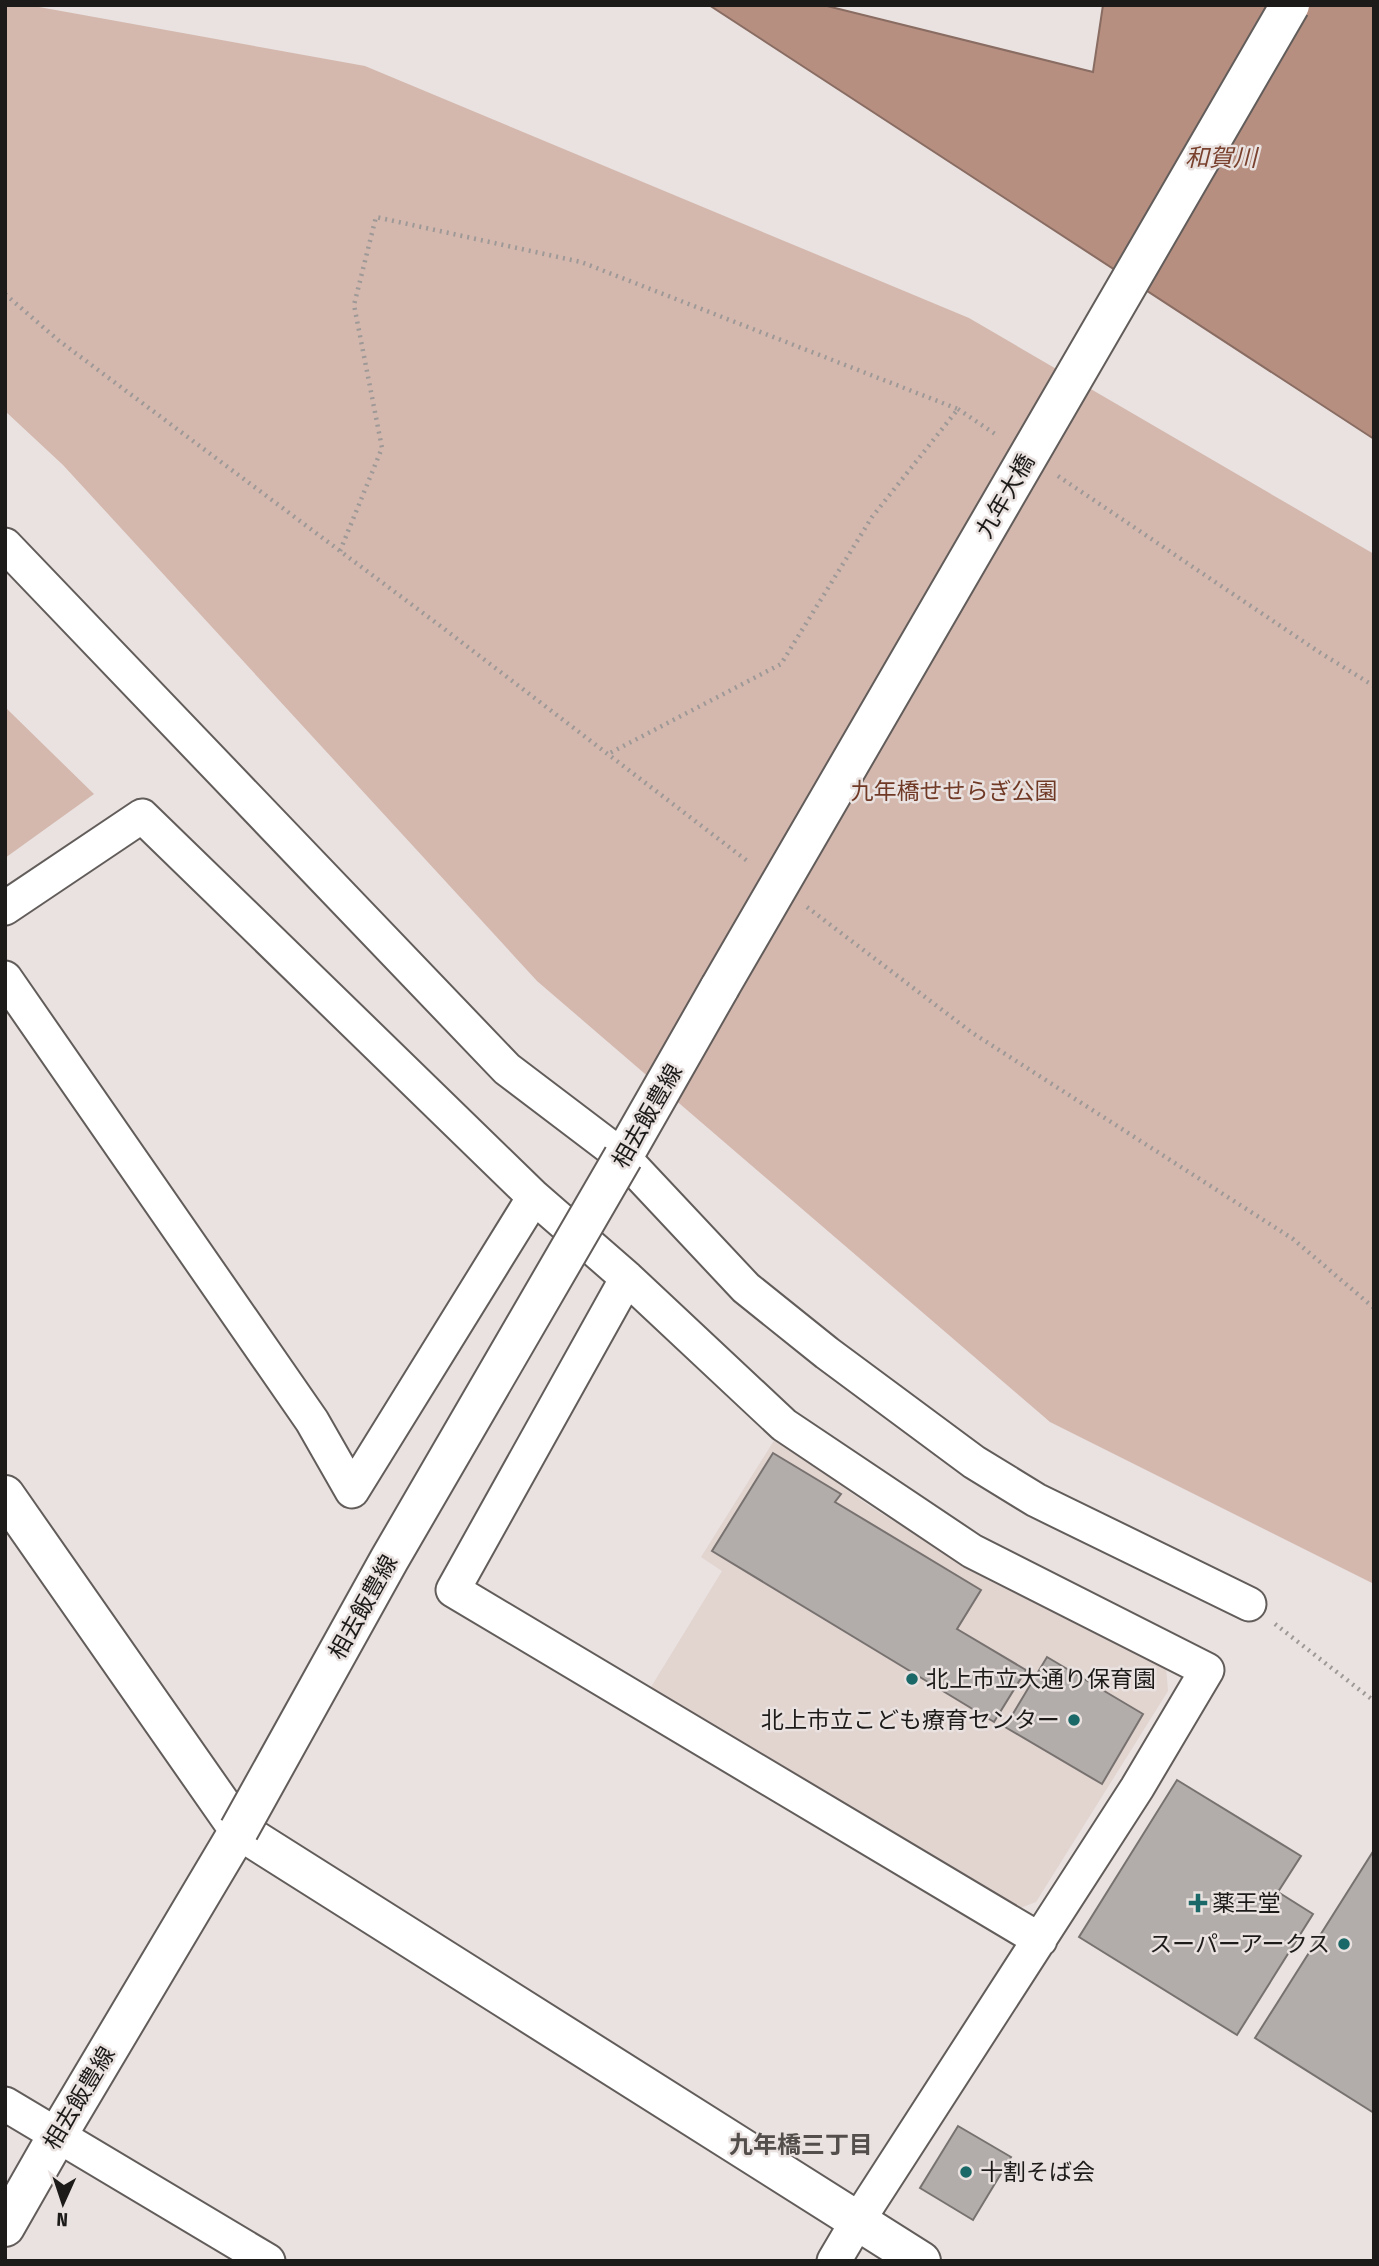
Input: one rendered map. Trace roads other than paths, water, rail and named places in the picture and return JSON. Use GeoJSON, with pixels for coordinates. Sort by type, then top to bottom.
{"type":"FeatureCollection","features":[{"type":"Feature","properties":{"kind":"main road","name":"九年大橋"},"geometry":{"type":"LineString","coordinates":[[720,987],[1290,5]]}},
{"type":"Feature","properties":{"kind":"main road","name":"相去飯豊線"},"geometry":{"type":"LineString","coordinates":[[5,2227],[239,1830],[389,1560],[720,987]]}},
{"type":"Feature","properties":{"kind":"main road"},"geometry":{"type":"LineString","coordinates":[[5,1495],[239,1830],[920,2261]]}},
{"type":"Feature","properties":{"kind":"street"},"geometry":{"type":"LineString","coordinates":[[5,545],[507,1069],[624,1157],[746,1288],[827,1353],[974,1462],[1036,1500],[1249,1604]]}},
{"type":"Feature","properties":{"kind":"street"},"geometry":{"type":"LineString","coordinates":[[5,908],[142,816],[534,1196],[784,1424],[972,1550],[1207,1670],[1137,1788],[834,2261]]}},
{"type":"Feature","properties":{"kind":"street"},"geometry":{"type":"LineString","coordinates":[[5,978],[312,1421],[352,1491],[534,1196]]}},
{"type":"Feature","properties":{"kind":"street"},"geometry":{"type":"LineString","coordinates":[[627,1278],[453,1590],[1040,1940]]}},
{"type":"Feature","properties":{"kind":"street"},"geometry":{"type":"LineString","coordinates":[[5,2104],[268,2261]]}},
{"type":"Feature","properties":{"kind":"water","name":"和賀川"},"geometry":{"type":"Polygon","coordinates":[[[709,5],[823,5],[1093,72],[1103,5],[1374,5],[1374,439],[709,5]]]}},
{"type":"Feature","properties":{"kind":"place","name":"北上市立大通り保育園"},"geometry":{"type":"Point","coordinates":[912,1679]}},
{"type":"Feature","properties":{"kind":"place","name":"北上市立こども療育センター"},"geometry":{"type":"Point","coordinates":[1074,1720]}},
{"type":"Feature","properties":{"kind":"place","name":"薬王堂"},"geometry":{"type":"Point","coordinates":[1198,1903]}},
{"type":"Feature","properties":{"kind":"place","name":"スーパーアークス"},"geometry":{"type":"Point","coordinates":[1344,1944]}},
{"type":"Feature","properties":{"kind":"place","name":"十割そば会"},"geometry":{"type":"Point","coordinates":[966,2172]}},
{"type":"Feature","properties":{"kind":"district","name":"九年橋三丁目"},"geometry":{"type":"Point","coordinates":[801,2145]}},
{"type":"Feature","properties":{"kind":"park label","name":"九年橋せせらぎ公園"},"geometry":{"type":"Point","coordinates":[954,791]}}]}
